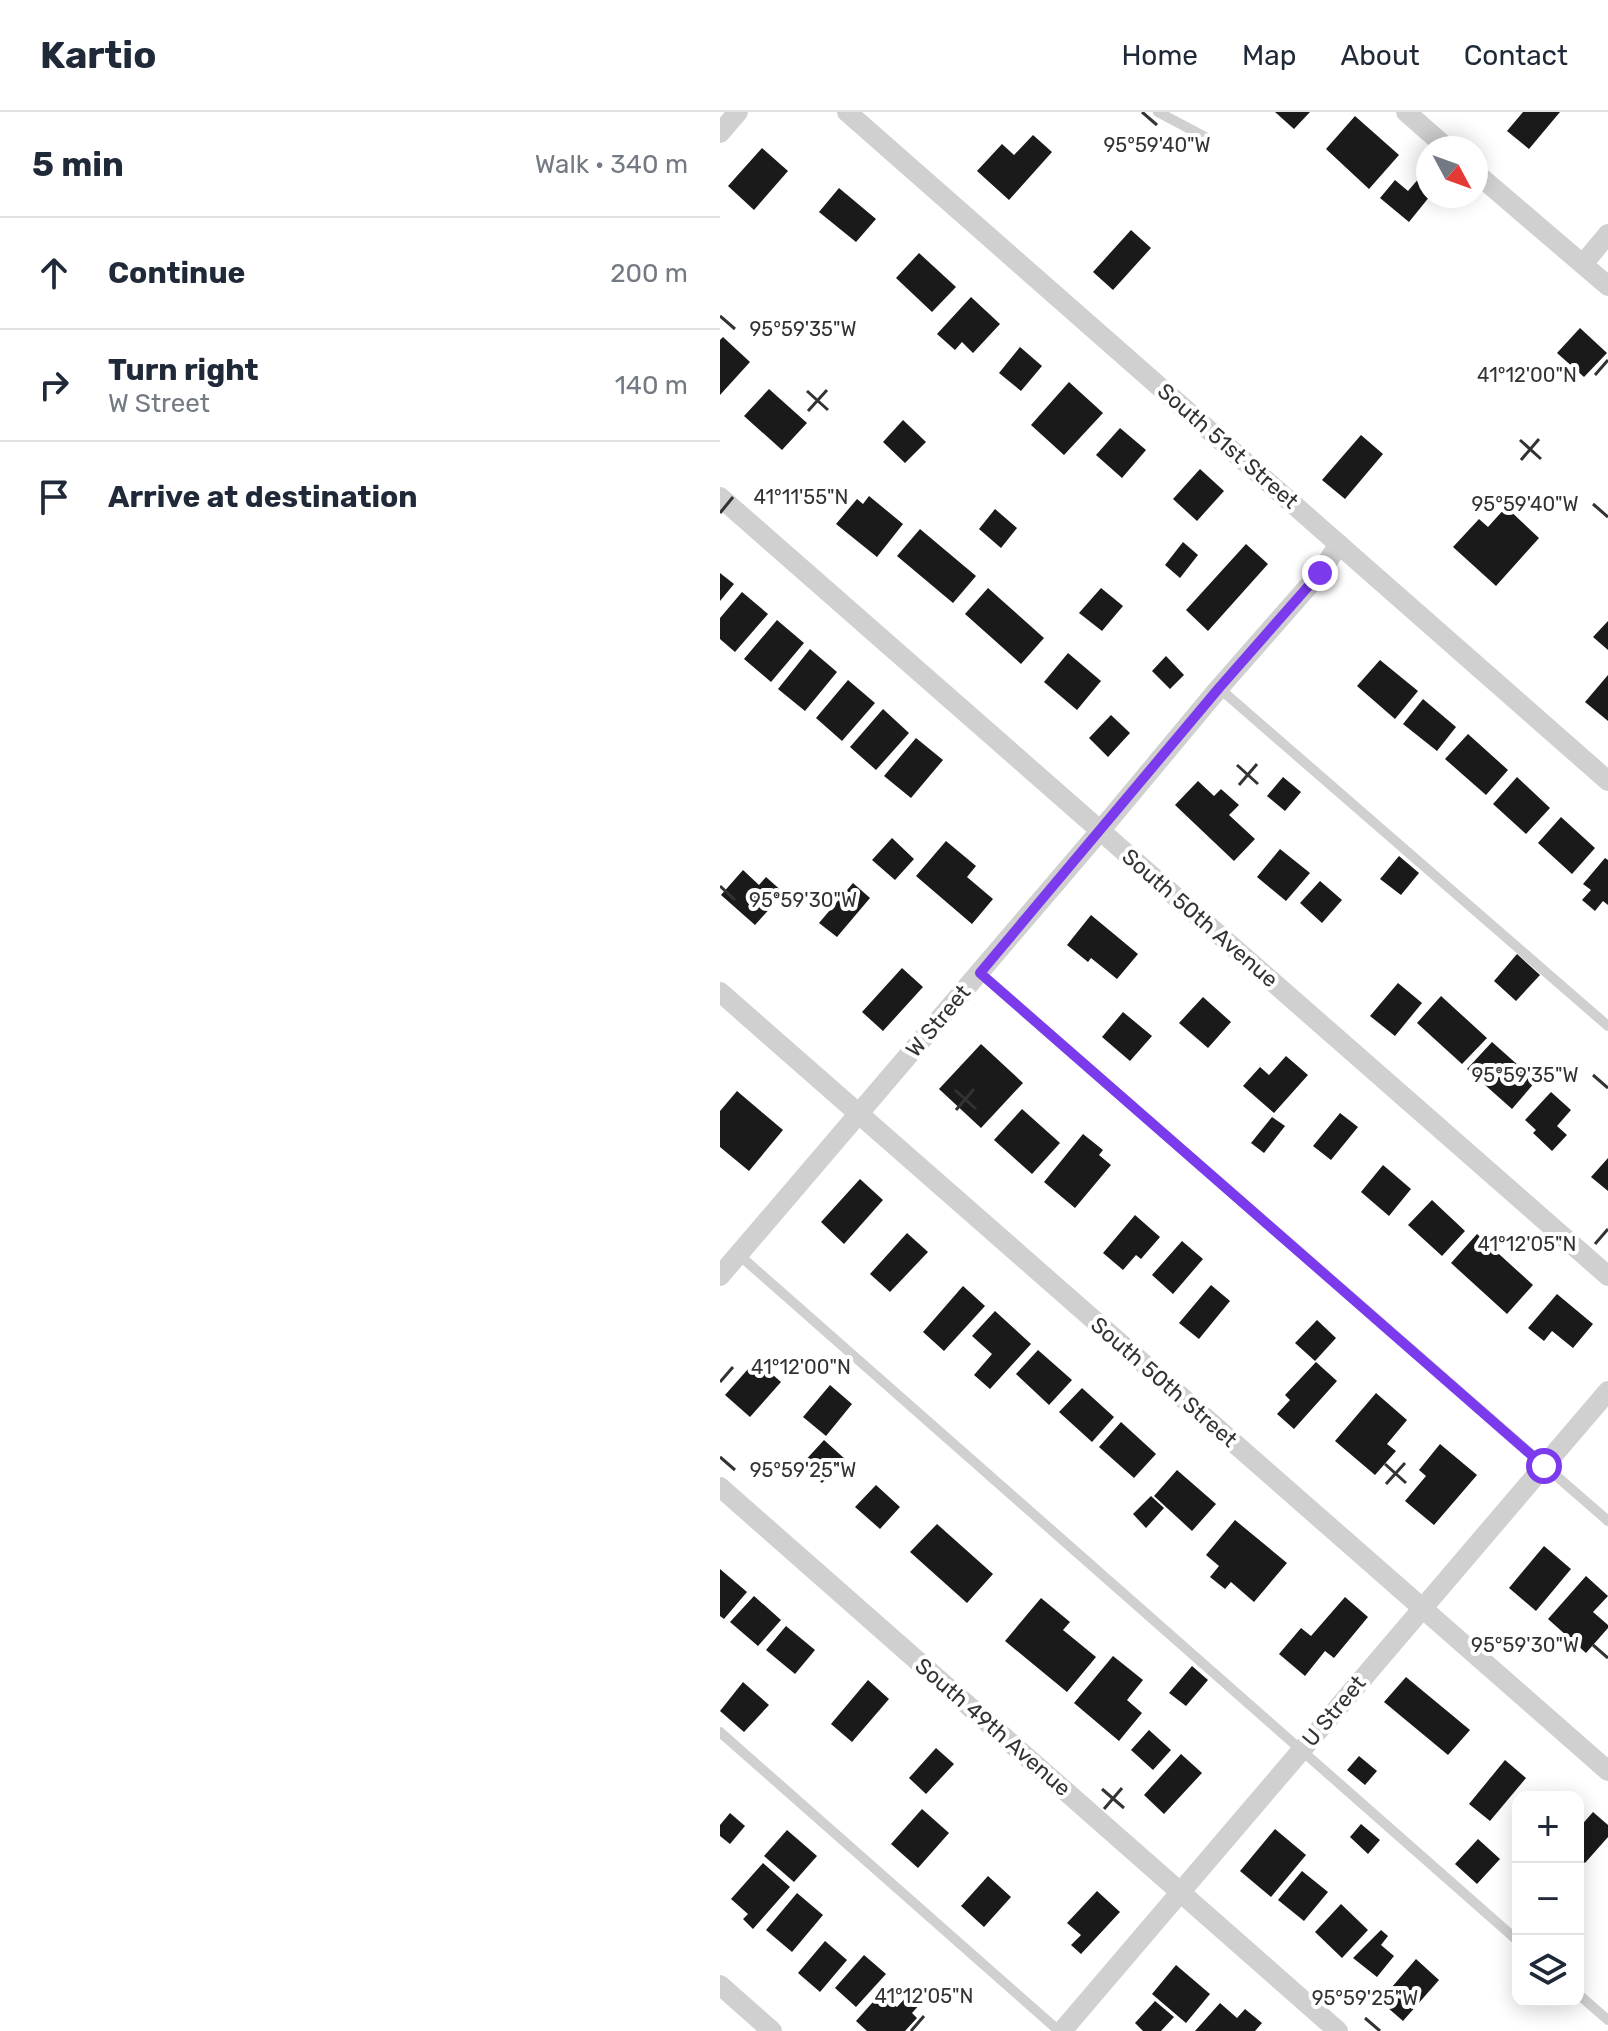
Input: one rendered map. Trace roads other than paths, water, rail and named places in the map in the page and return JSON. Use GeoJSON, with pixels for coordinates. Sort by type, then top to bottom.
{"type":"FeatureCollection","features":[{"type":"Feature","properties":{"kind":"street"},"geometry":{"type":"LineString","coordinates":[[720,133],[738,112]]}},
{"type":"Feature","properties":{"kind":"street","name":"South 51st Street"},"geometry":{"type":"LineString","coordinates":[[847,112],[1608,781]]}},
{"type":"Feature","properties":{"kind":"street"},"geometry":{"type":"LineString","coordinates":[[1406,112],[1433,136]]}},
{"type":"Feature","properties":{"kind":"street"},"geometry":{"type":"LineString","coordinates":[[1488,183],[1608,286]]}},
{"type":"Feature","properties":{"kind":"street"},"geometry":{"type":"LineString","coordinates":[[1583,264],[1608,234]]}},
{"type":"Feature","properties":{"kind":"street","name":"South 50th Avenue"},"geometry":{"type":"LineString","coordinates":[[720,497],[1608,1276]]}},
{"type":"Feature","properties":{"kind":"street","name":"W Street"},"geometry":{"type":"LineString","coordinates":[[720,1276],[1320,573],[1339,544]]}},
{"type":"Feature","properties":{"kind":"street","name":"South 50th Street"},"geometry":{"type":"LineString","coordinates":[[720,992],[1608,1771]]}},
{"type":"Feature","properties":{"kind":"street","name":"U Street"},"geometry":{"type":"LineString","coordinates":[[1060,2031],[1608,1391]]}},
{"type":"Feature","properties":{"kind":"street","name":"South 49th Avenue"},"geometry":{"type":"LineString","coordinates":[[720,1487],[1338,2031]]}},
{"type":"Feature","properties":{"kind":"street"},"geometry":{"type":"LineString","coordinates":[[720,1985],[772,2031]]}},
{"type":"Feature","properties":{"kind":"lane"},"geometry":{"type":"LineString","coordinates":[[1158,112],[1207,138]]}},
{"type":"Feature","properties":{"kind":"lane"},"geometry":{"type":"LineString","coordinates":[[1219,688],[1608,1026]]}},
{"type":"Feature","properties":{"kind":"lane"},"geometry":{"type":"LineString","coordinates":[[980,973],[1608,1521]]}},
{"type":"Feature","properties":{"kind":"lane"},"geometry":{"type":"LineString","coordinates":[[738,1254],[1512,1936]]}},
{"type":"Feature","properties":{"kind":"lane"},"geometry":{"type":"LineString","coordinates":[[720,1732],[1060,2031]]}},
{"type":"Feature","properties":{"kind":"lane"},"geometry":{"type":"LineString","coordinates":[[1584,1999],[1608,2020]]}}]}
